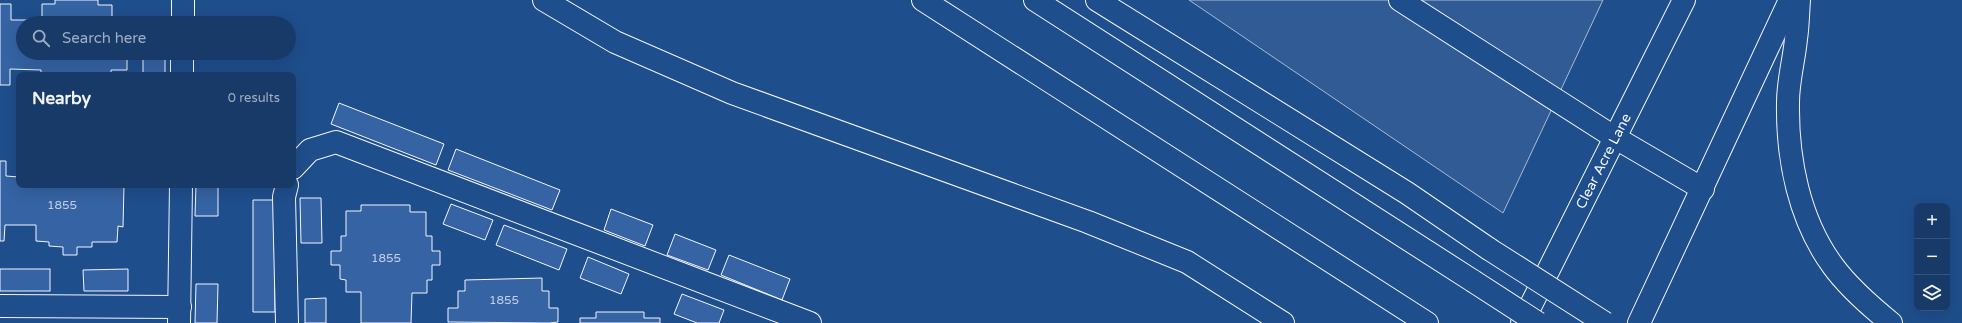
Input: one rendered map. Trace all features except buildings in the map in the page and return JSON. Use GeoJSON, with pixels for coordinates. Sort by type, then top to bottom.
{"type":"FeatureCollection","features":[{"type":"Feature","properties":{"kind":"main road"},"geometry":{"type":"LineString","coordinates":[[183,0],[183,16]]}},
{"type":"Feature","properties":{"kind":"main road"},"geometry":{"type":"LineString","coordinates":[[544,0],[615,42],[732,94],[1088,222],[1187,262],[1283,323]]}},
{"type":"Feature","properties":{"kind":"main road"},"geometry":{"type":"LineString","coordinates":[[923,0],[1427,323]]}},
{"type":"Feature","properties":{"kind":"main road"},"geometry":{"type":"LineString","coordinates":[[1035,0],[1538,323]]}},
{"type":"Feature","properties":{"kind":"main road"},"geometry":{"type":"LineString","coordinates":[[1097,0],[1407,193],[1489,249],[1605,323]]}},
{"type":"Feature","properties":{"kind":"main road"},"geometry":{"type":"LineString","coordinates":[[1400,0],[1614,137],[1703,189]]}},
{"type":"Feature","properties":{"kind":"main road","name":"Clear Acre Lane"},"geometry":{"type":"LineString","coordinates":[[1522,323],[1684,0]]}},
{"type":"Feature","properties":{"kind":"main road"},"geometry":{"type":"LineString","coordinates":[[1639,323],[1703,189],[1790,0]]}},
{"type":"Feature","properties":{"kind":"main road"},"geometry":{"type":"LineString","coordinates":[[1799,0],[1796,39],[1788,101],[1789,138],[1793,173],[1809,224],[1833,266],[1867,304],[1891,323]]}},
{"type":"Feature","properties":{"kind":"main road"},"geometry":{"type":"LineString","coordinates":[[182,60],[182,72]]}},
{"type":"Feature","properties":{"kind":"main road"},"geometry":{"type":"LineString","coordinates":[[296,165],[310,150],[336,142],[810,323]]}},
{"type":"Feature","properties":{"kind":"main road"},"geometry":{"type":"LineString","coordinates":[[0,306],[179,315],[181,188]]}},
{"type":"Feature","properties":{"kind":"main road"},"geometry":{"type":"LineString","coordinates":[[287,188],[284,197],[287,323]]}},
{"type":"Feature","properties":{"kind":"shaded area"},"geometry":{"type":"Polygon","coordinates":[[[1189,0],[1603,0],[1503,213],[1189,0]]]}}]}
